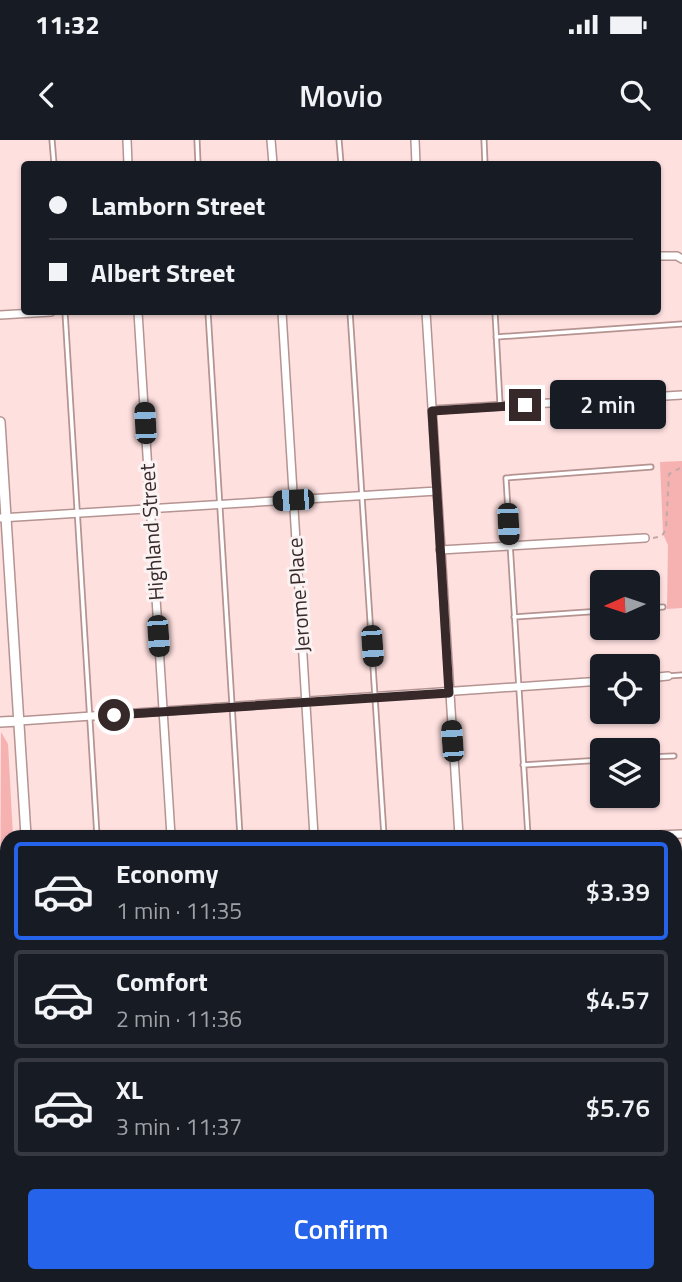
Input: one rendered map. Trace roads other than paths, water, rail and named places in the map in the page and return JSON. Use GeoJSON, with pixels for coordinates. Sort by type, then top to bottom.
{"type":"FeatureCollection","features":[{"type":"Feature","properties":{"kind":"street"},"geometry":{"type":"LineString","coordinates":[[127,140],[128,161]]}},
{"type":"Feature","properties":{"kind":"street"},"geometry":{"type":"LineString","coordinates":[[271,140],[273,161]]}},
{"type":"Feature","properties":{"kind":"street"},"geometry":{"type":"LineString","coordinates":[[415,140],[416,161]]}},
{"type":"Feature","properties":{"kind":"street"},"geometry":{"type":"LineString","coordinates":[[661,256],[679,258]]}},
{"type":"Feature","properties":{"kind":"street"},"geometry":{"type":"LineString","coordinates":[[0,315],[21,314]]}},
{"type":"Feature","properties":{"kind":"street","name":"Highland Street"},"geometry":{"type":"LineString","coordinates":[[138,315],[171,830]]}},
{"type":"Feature","properties":{"kind":"street","name":"Jerome Place"},"geometry":{"type":"LineString","coordinates":[[282,315],[314,830]]}},
{"type":"Feature","properties":{"kind":"street"},"geometry":{"type":"LineString","coordinates":[[426,315],[459,830]]}},
{"type":"Feature","properties":{"kind":"street"},"geometry":{"type":"LineString","coordinates":[[432,411],[682,395]]}},
{"type":"Feature","properties":{"kind":"street"},"geometry":{"type":"LineString","coordinates":[[0,422],[3,518],[26,830]]}},
{"type":"Feature","properties":{"kind":"street"},"geometry":{"type":"LineString","coordinates":[[3,518],[437,491]]}},
{"type":"Feature","properties":{"kind":"street"},"geometry":{"type":"LineString","coordinates":[[440,550],[645,538]]}},
{"type":"Feature","properties":{"kind":"street"},"geometry":{"type":"LineString","coordinates":[[660,677],[668,676]]}},
{"type":"Feature","properties":{"kind":"street"},"geometry":{"type":"LineString","coordinates":[[0,722],[590,682]]}},
{"type":"Feature","properties":{"kind":"lane"},"geometry":{"type":"LineString","coordinates":[[52,140],[54,161]]}},
{"type":"Feature","properties":{"kind":"lane"},"geometry":{"type":"LineString","coordinates":[[197,140],[198,161]]}},
{"type":"Feature","properties":{"kind":"lane"},"geometry":{"type":"LineString","coordinates":[[339,140],[341,161]]}},
{"type":"Feature","properties":{"kind":"lane"},"geometry":{"type":"LineString","coordinates":[[484,140],[485,161]]}},
{"type":"Feature","properties":{"kind":"lane"},"geometry":{"type":"LineString","coordinates":[[65,315],[97,830]]}},
{"type":"Feature","properties":{"kind":"lane"},"geometry":{"type":"LineString","coordinates":[[208,315],[240,830]]}},
{"type":"Feature","properties":{"kind":"lane"},"geometry":{"type":"LineString","coordinates":[[350,315],[384,830]]}},
{"type":"Feature","properties":{"kind":"lane"},"geometry":{"type":"LineString","coordinates":[[495,315],[500,406]]}},
{"type":"Feature","properties":{"kind":"lane"},"geometry":{"type":"LineString","coordinates":[[496,337],[682,324]]}},
{"type":"Feature","properties":{"kind":"lane"},"geometry":{"type":"LineString","coordinates":[[528,830],[506,478],[651,467]]}},
{"type":"Feature","properties":{"kind":"lane"},"geometry":{"type":"LineString","coordinates":[[514,617],[590,612]]}},
{"type":"Feature","properties":{"kind":"lane"},"geometry":{"type":"LineString","coordinates":[[668,676],[682,675]]}},
{"type":"Feature","properties":{"kind":"lane"},"geometry":{"type":"LineString","coordinates":[[660,756],[674,755]]}},
{"type":"Feature","properties":{"kind":"lane"},"geometry":{"type":"LineString","coordinates":[[523,765],[590,761]]}}]}
